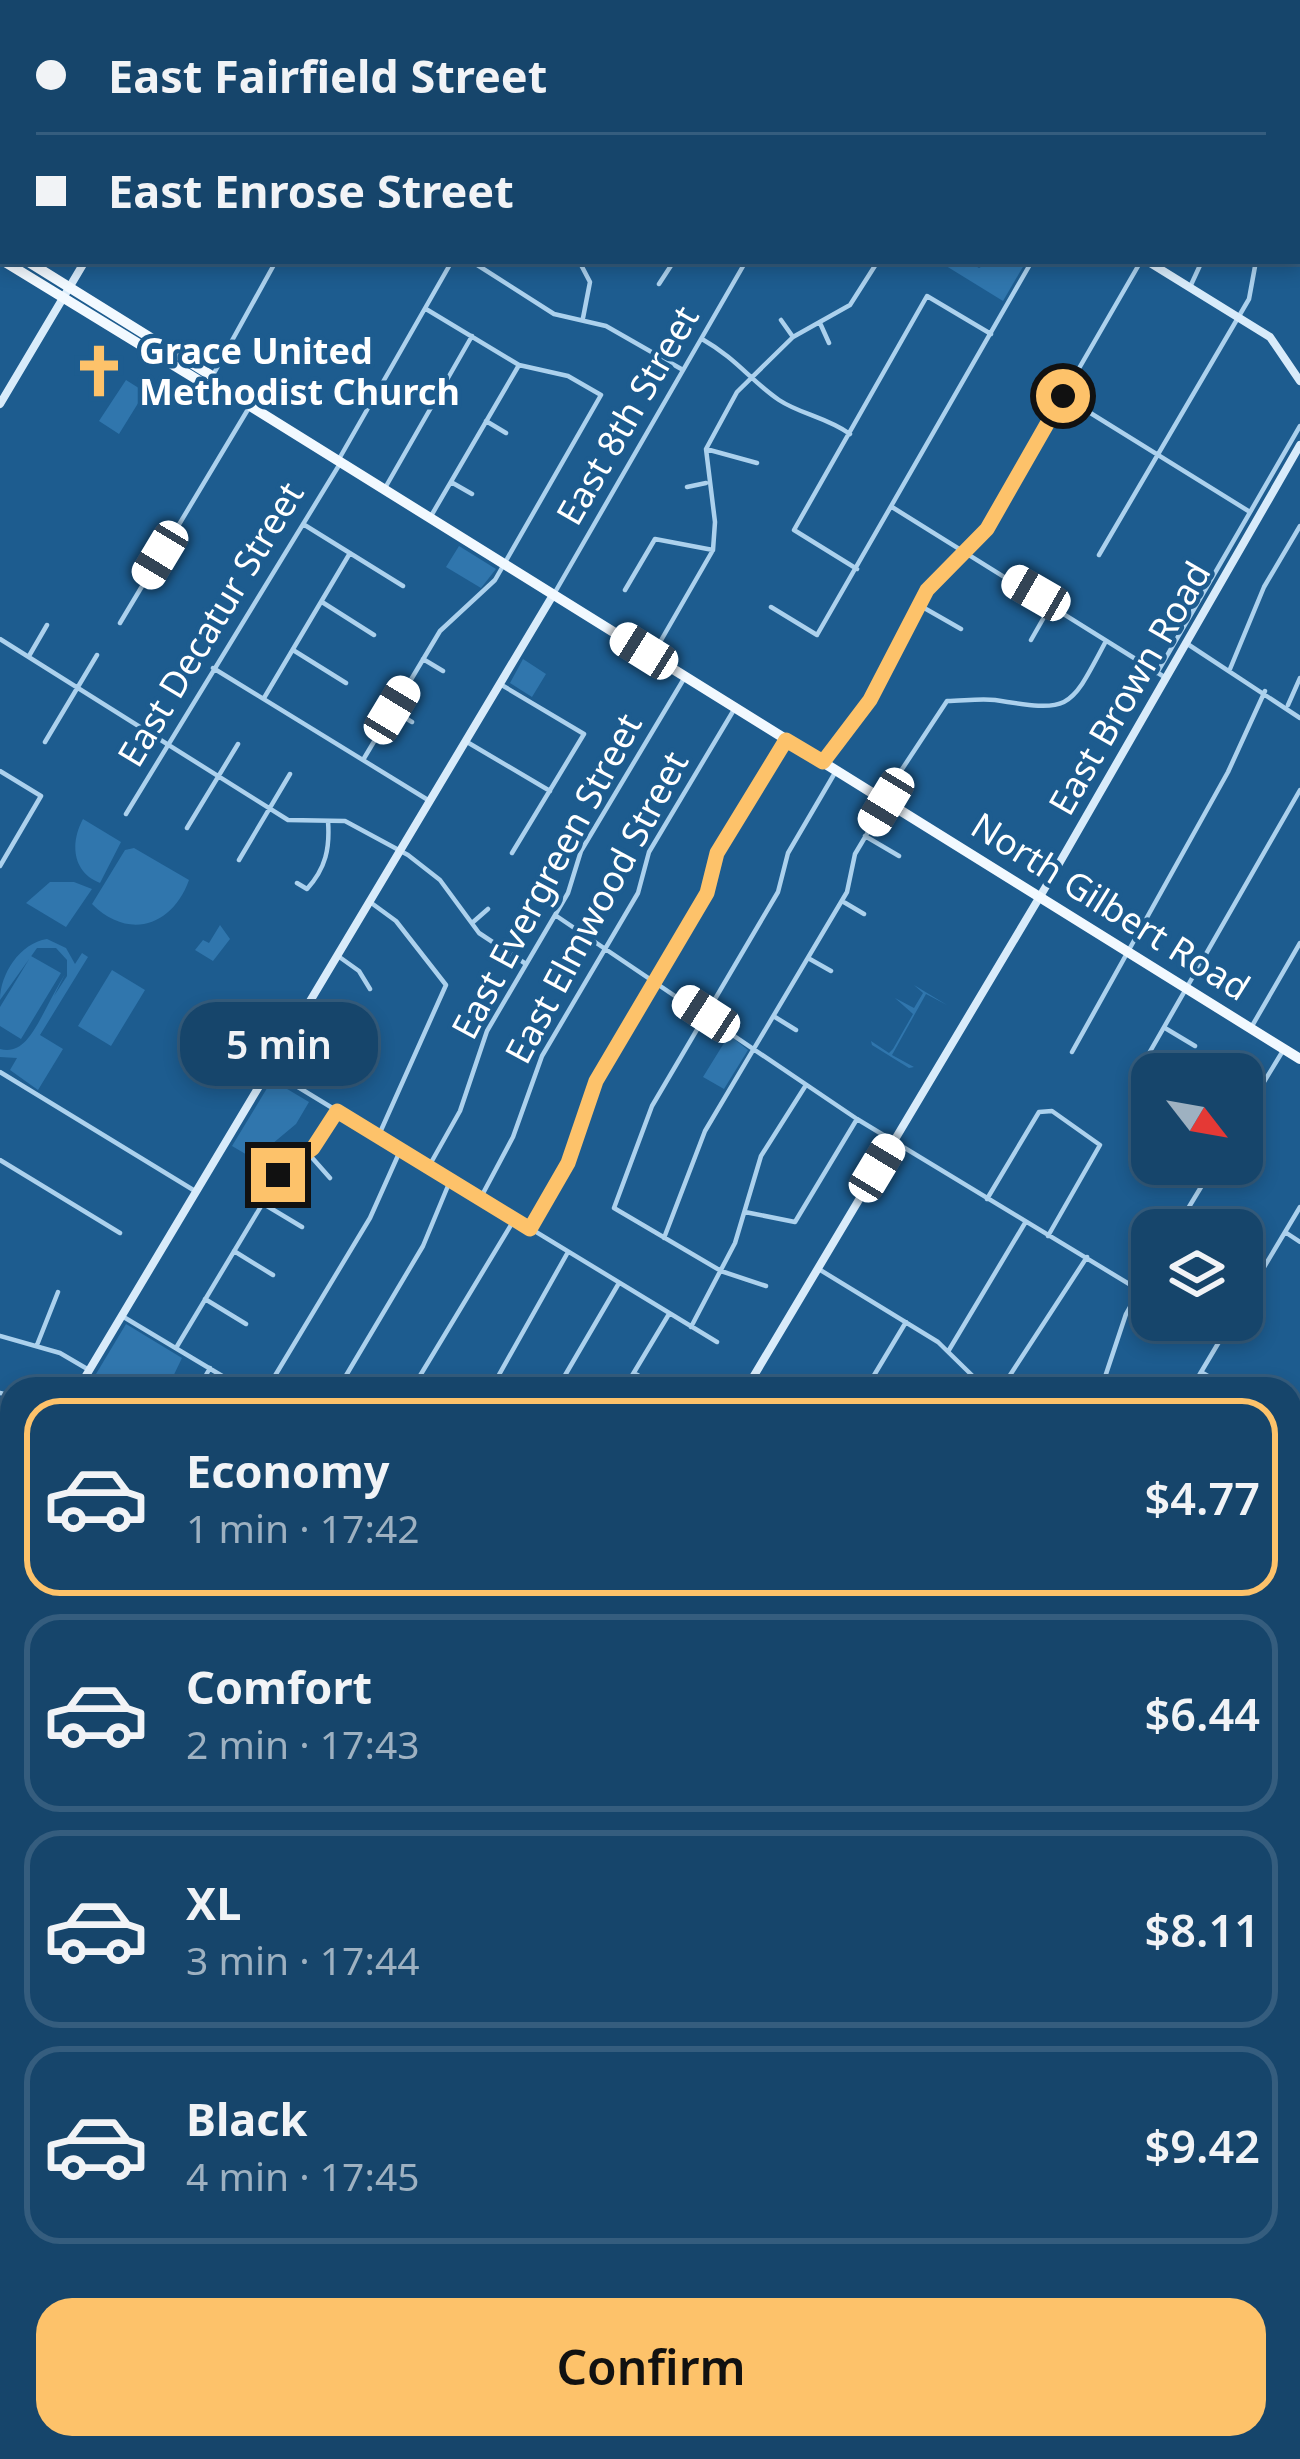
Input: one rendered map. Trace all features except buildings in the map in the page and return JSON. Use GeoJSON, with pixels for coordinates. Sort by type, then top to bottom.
{"type":"FeatureCollection","features":[{"type":"Feature","properties":{"kind":"main road","name":"North Gilbert Road"},"geometry":{"type":"LineString","coordinates":[[8,264],[67,292],[1300,1059]]}},
{"type":"Feature","properties":{"kind":"main road","name":"North Gilbert Road"},"geometry":{"type":"LineString","coordinates":[[31,264],[118,331],[177,354],[212,382]]}},
{"type":"Feature","properties":{"kind":"main road"},"geometry":{"type":"LineString","coordinates":[[0,404],[83,264]]}},
{"type":"Feature","properties":{"kind":"main road"},"geometry":{"type":"LineString","coordinates":[[1149,264],[1277,344],[1300,381]]}},
{"type":"Feature","properties":{"kind":"main road","name":"East Brown Road"},"geometry":{"type":"LineString","coordinates":[[753,1377],[1039,897],[1161,676],[1186,643],[1300,445]]}},
{"type":"Feature","properties":{"kind":"main road"},"geometry":{"type":"LineString","coordinates":[[86,1377],[554,595]]}},
{"type":"Feature","properties":{"kind":"street"},"geometry":{"type":"LineString","coordinates":[[212,382],[274,264]]}},
{"type":"Feature","properties":{"kind":"street","name":"East Decatur Street"},"geometry":{"type":"LineString","coordinates":[[126,814],[303,524],[450,264]]}},
{"type":"Feature","properties":{"kind":"street"},"geometry":{"type":"LineString","coordinates":[[476,264],[554,314],[606,326],[683,370]]}},
{"type":"Feature","properties":{"kind":"street"},"geometry":{"type":"LineString","coordinates":[[581,264],[590,282],[582,320]]}},
{"type":"Feature","properties":{"kind":"street"},"geometry":{"type":"LineString","coordinates":[[659,284],[672,264]]}},
{"type":"Feature","properties":{"kind":"street","name":"East 8th Street"},"geometry":{"type":"LineString","coordinates":[[554,595],[744,264]]}},
{"type":"Feature","properties":{"kind":"street"},"geometry":{"type":"LineString","coordinates":[[652,656],[712,550],[715,522],[706,483],[706,449],[752,374],[794,337],[850,304],[876,264]]}},
{"type":"Feature","properties":{"kind":"street"},"geometry":{"type":"LineString","coordinates":[[770,607],[817,635],[892,508],[941,411],[1030,264]]}},
{"type":"Feature","properties":{"kind":"street"},"geometry":{"type":"LineString","coordinates":[[823,762],[870,700],[919,605],[987,529],[1142,264]]}},
{"type":"Feature","properties":{"kind":"street"},"geometry":{"type":"LineString","coordinates":[[1190,287],[1201,264]]}},
{"type":"Feature","properties":{"kind":"street"},"geometry":{"type":"LineString","coordinates":[[1100,555],[1250,299],[1256,264]]}},
{"type":"Feature","properties":{"kind":"street"},"geometry":{"type":"LineString","coordinates":[[857,569],[794,530],[927,296],[991,334]]}},
{"type":"Feature","properties":{"kind":"street"},"geometry":{"type":"LineString","coordinates":[[363,760],[442,628],[484,592],[505,564],[602,394],[568,376],[519,365],[426,309]]}},
{"type":"Feature","properties":{"kind":"street"},"geometry":{"type":"LineString","coordinates":[[781,320],[794,337]]}},
{"type":"Feature","properties":{"kind":"street"},"geometry":{"type":"LineString","coordinates":[[820,323],[829,343]]}},
{"type":"Feature","properties":{"kind":"street"},"geometry":{"type":"LineString","coordinates":[[384,489],[472,337]]}},
{"type":"Feature","properties":{"kind":"street"},"geometry":{"type":"LineString","coordinates":[[702,339],[752,374],[776,398],[824,416],[850,434]]}},
{"type":"Feature","properties":{"kind":"street"},"geometry":{"type":"LineString","coordinates":[[430,518],[519,365]]}},
{"type":"Feature","properties":{"kind":"street"},"geometry":{"type":"LineString","coordinates":[[1063,396],[1250,512]]}},
{"type":"Feature","properties":{"kind":"street"},"geometry":{"type":"LineString","coordinates":[[120,623],[250,406]]}},
{"type":"Feature","properties":{"kind":"street"},"geometry":{"type":"LineString","coordinates":[[486,421],[506,433]]}},
{"type":"Feature","properties":{"kind":"street","name":"East Brown Road"},"geometry":{"type":"LineString","coordinates":[[1161,676],[1300,426]]}},
{"type":"Feature","properties":{"kind":"street"},"geometry":{"type":"LineString","coordinates":[[706,449],[757,463]]}},
{"type":"Feature","properties":{"kind":"street"},"geometry":{"type":"LineString","coordinates":[[451,482],[472,494]]}},
{"type":"Feature","properties":{"kind":"street"},"geometry":{"type":"LineString","coordinates":[[687,487],[706,483]]}},
{"type":"Feature","properties":{"kind":"street"},"geometry":{"type":"LineString","coordinates":[[892,508],[1161,676]]}},
{"type":"Feature","properties":{"kind":"street"},"geometry":{"type":"LineString","coordinates":[[715,522],[726,520]]}},
{"type":"Feature","properties":{"kind":"street"},"geometry":{"type":"LineString","coordinates":[[303,524],[403,586]]}},
{"type":"Feature","properties":{"kind":"street"},"geometry":{"type":"LineString","coordinates":[[1230,669],[1264,587],[1300,526]]}},
{"type":"Feature","properties":{"kind":"street"},"geometry":{"type":"LineString","coordinates":[[625,590],[655,539],[712,550]]}},
{"type":"Feature","properties":{"kind":"street"},"geometry":{"type":"LineString","coordinates":[[263,699],[350,553]]}},
{"type":"Feature","properties":{"kind":"street"},"geometry":{"type":"LineString","coordinates":[[322,602],[374,634]]}},
{"type":"Feature","properties":{"kind":"street"},"geometry":{"type":"LineString","coordinates":[[1031,640],[1051,604]]}},
{"type":"Feature","properties":{"kind":"street"},"geometry":{"type":"LineString","coordinates":[[919,605],[962,629]]}},
{"type":"Feature","properties":{"kind":"street"},"geometry":{"type":"LineString","coordinates":[[28,658],[47,625]]}},
{"type":"Feature","properties":{"kind":"street"},"geometry":{"type":"LineString","coordinates":[[0,639],[295,823],[337,820],[400,851],[440,880],[494,945],[526,964]]}},
{"type":"Feature","properties":{"kind":"street"},"geometry":{"type":"LineString","coordinates":[[664,1238],[705,1131],[842,901],[865,836],[947,701],[1000,700],[1039,709],[1064,704],[1078,692],[1106,641]]}},
{"type":"Feature","properties":{"kind":"street"},"geometry":{"type":"LineString","coordinates":[[1186,643],[1300,718]]}},
{"type":"Feature","properties":{"kind":"street"},"geometry":{"type":"LineString","coordinates":[[293,650],[346,683]]}},
{"type":"Feature","properties":{"kind":"street"},"geometry":{"type":"LineString","coordinates":[[46,742],[97,656]]}},
{"type":"Feature","properties":{"kind":"street"},"geometry":{"type":"LineString","coordinates":[[423,658],[443,670]]}},
{"type":"Feature","properties":{"kind":"street"},"geometry":{"type":"LineString","coordinates":[[213,668],[430,801]]}},
{"type":"Feature","properties":{"kind":"street","name":"East Evergreen Street"},"geometry":{"type":"LineString","coordinates":[[428,1168],[460,1112],[487,1031],[555,915],[581,851],[685,677]]}},
{"type":"Feature","properties":{"kind":"street"},"geometry":{"type":"LineString","coordinates":[[1288,707],[1300,678]]}},
{"type":"Feature","properties":{"kind":"street"},"geometry":{"type":"LineString","coordinates":[[500,684],[584,734],[512,853]]}},
{"type":"Feature","properties":{"kind":"street"},"geometry":{"type":"LineString","coordinates":[[1072,1052],[1228,772],[1265,692]]}},
{"type":"Feature","properties":{"kind":"street","name":"East Elmwood Street"},"geometry":{"type":"LineString","coordinates":[[480,1199],[513,1137],[542,1056],[638,893],[649,852],[735,708]]}},
{"type":"Feature","properties":{"kind":"street"},"geometry":{"type":"LineString","coordinates":[[392,710],[412,722]]}},
{"type":"Feature","properties":{"kind":"street"},"geometry":{"type":"LineString","coordinates":[[530,1229],[568,1163],[596,1081],[707,893],[717,853],[786,740]]}},
{"type":"Feature","properties":{"kind":"street"},"geometry":{"type":"LineString","coordinates":[[466,741],[550,790]]}},
{"type":"Feature","properties":{"kind":"street"},"geometry":{"type":"LineString","coordinates":[[187,828],[238,744]]}},
{"type":"Feature","properties":{"kind":"street"},"geometry":{"type":"LineString","coordinates":[[0,771],[41,796],[0,866]]}},
{"type":"Feature","properties":{"kind":"street"},"geometry":{"type":"LineString","coordinates":[[766,1286],[722,1271],[614,1208],[652,1106],[778,892],[788,853],[836,771]]}},
{"type":"Feature","properties":{"kind":"street"},"geometry":{"type":"LineString","coordinates":[[239,860],[290,774]]}},
{"type":"Feature","properties":{"kind":"street"},"geometry":{"type":"LineString","coordinates":[[1151,1053],[1300,790]]}},
{"type":"Feature","properties":{"kind":"street"},"geometry":{"type":"LineString","coordinates":[[336,811],[337,820]]}},
{"type":"Feature","properties":{"kind":"street"},"geometry":{"type":"LineString","coordinates":[[297,883],[308,889],[320,874],[328,851],[328,821]]}},
{"type":"Feature","properties":{"kind":"street"},"geometry":{"type":"LineString","coordinates":[[865,836],[899,856]]}},
{"type":"Feature","properties":{"kind":"street"},"geometry":{"type":"LineString","coordinates":[[842,901],[864,914]]}},
{"type":"Feature","properties":{"kind":"street"},"geometry":{"type":"LineString","coordinates":[[370,902],[396,921],[446,985],[378,1137]]}},
{"type":"Feature","properties":{"kind":"street"},"geometry":{"type":"LineString","coordinates":[[472,923],[488,909]]}},
{"type":"Feature","properties":{"kind":"street"},"geometry":{"type":"LineString","coordinates":[[555,915],[857,1119],[1131,1284]]}},
{"type":"Feature","properties":{"kind":"street"},"geometry":{"type":"LineString","coordinates":[[1251,1028],[1300,943]]}},
{"type":"Feature","properties":{"kind":"street"},"geometry":{"type":"LineString","coordinates":[[338,956],[359,971],[370,989]]}},
{"type":"Feature","properties":{"kind":"street"},"geometry":{"type":"LineString","coordinates":[[808,958],[830,971]]}},
{"type":"Feature","properties":{"kind":"street"},"geometry":{"type":"LineString","coordinates":[[773,1016],[796,1030]]}},
{"type":"Feature","properties":{"kind":"street"},"geometry":{"type":"LineString","coordinates":[[301,1017],[353,1049]]}},
{"type":"Feature","properties":{"kind":"street"},"geometry":{"type":"LineString","coordinates":[[1165,1028],[1195,1046]]}},
{"type":"Feature","properties":{"kind":"street"},"geometry":{"type":"LineString","coordinates":[[1263,1084],[1284,1049]]}},
{"type":"Feature","properties":{"kind":"street"},"geometry":{"type":"LineString","coordinates":[[270,1070],[716,1342]]}},
{"type":"Feature","properties":{"kind":"street"},"geometry":{"type":"LineString","coordinates":[[0,1072],[197,1192]]}},
{"type":"Feature","properties":{"kind":"street"},"geometry":{"type":"LineString","coordinates":[[691,1327],[722,1271],[761,1156],[806,1085]]}},
{"type":"Feature","properties":{"kind":"street"},"geometry":{"type":"LineString","coordinates":[[987,1199],[1044,1108],[1100,1142],[1048,1236]]}},
{"type":"Feature","properties":{"kind":"street"},"geometry":{"type":"LineString","coordinates":[[176,1348],[284,1168],[307,1152],[337,1111]]}},
{"type":"Feature","properties":{"kind":"street"},"geometry":{"type":"LineString","coordinates":[[745,1212],[795,1222],[857,1119]]}},
{"type":"Feature","properties":{"kind":"street"},"geometry":{"type":"LineString","coordinates":[[274,1377],[370,1218],[400,1151]]}},
{"type":"Feature","properties":{"kind":"street"},"geometry":{"type":"LineString","coordinates":[[307,1152],[330,1178]]}},
{"type":"Feature","properties":{"kind":"street"},"geometry":{"type":"LineString","coordinates":[[0,1160],[120,1233]]}},
{"type":"Feature","properties":{"kind":"street"},"geometry":{"type":"LineString","coordinates":[[345,1377],[423,1246],[450,1181]]}},
{"type":"Feature","properties":{"kind":"street"},"geometry":{"type":"LineString","coordinates":[[262,1203],[302,1227]]}},
{"type":"Feature","properties":{"kind":"street"},"geometry":{"type":"LineString","coordinates":[[1263,1269],[1300,1208]]}},
{"type":"Feature","properties":{"kind":"street"},"geometry":{"type":"LineString","coordinates":[[419,1377],[514,1220]]}},
{"type":"Feature","properties":{"kind":"street"},"geometry":{"type":"LineString","coordinates":[[949,1350],[1025,1223]]}},
{"type":"Feature","properties":{"kind":"street"},"geometry":{"type":"LineString","coordinates":[[1285,1232],[1300,1242]]}},
{"type":"Feature","properties":{"kind":"street"},"geometry":{"type":"LineString","coordinates":[[233,1251],[273,1275]]}},
{"type":"Feature","properties":{"kind":"street"},"geometry":{"type":"LineString","coordinates":[[497,1377],[568,1252]]}},
{"type":"Feature","properties":{"kind":"street"},"geometry":{"type":"LineString","coordinates":[[1009,1377],[1087,1257]]}},
{"type":"Feature","properties":{"kind":"street"},"geometry":{"type":"LineString","coordinates":[[817,1268],[949,1350],[975,1377]]}},
{"type":"Feature","properties":{"kind":"street"},"geometry":{"type":"LineString","coordinates":[[564,1377],[619,1283]]}},
{"type":"Feature","properties":{"kind":"street"},"geometry":{"type":"LineString","coordinates":[[38,1345],[58,1292]]}},
{"type":"Feature","properties":{"kind":"street"},"geometry":{"type":"LineString","coordinates":[[205,1299],[246,1324]]}},
{"type":"Feature","properties":{"kind":"street"},"geometry":{"type":"LineString","coordinates":[[1106,1377],[1131,1310]]}},
{"type":"Feature","properties":{"kind":"street"},"geometry":{"type":"LineString","coordinates":[[631,1377],[669,1314]]}},
{"type":"Feature","properties":{"kind":"street"},"geometry":{"type":"LineString","coordinates":[[122,1316],[225,1377]]}},
{"type":"Feature","properties":{"kind":"street"},"geometry":{"type":"LineString","coordinates":[[873,1377],[906,1322]]}},
{"type":"Feature","properties":{"kind":"street"},"geometry":{"type":"LineString","coordinates":[[0,1336],[38,1345],[90,1370]]}},
{"type":"Feature","properties":{"kind":"street"},"geometry":{"type":"LineString","coordinates":[[1199,1377],[1220,1341]]}},
{"type":"Feature","properties":{"kind":"street"},"geometry":{"type":"LineString","coordinates":[[205,1377],[210,1368]]}},
{"type":"Feature","properties":{"kind":"street"},"geometry":{"type":"LineString","coordinates":[[634,1372],[642,1377]]}},
{"type":"Feature","properties":{"kind":"street"},"geometry":{"type":"LineString","coordinates":[[1202,1372],[1210,1377]]}},
{"type":"Feature","properties":{"kind":"shaded area"},"geometry":{"type":"Polygon","coordinates":[[[943,264],[1024,265],[1003,301],[943,264]]]}},
{"type":"Feature","properties":{"kind":"shaded area"},"geometry":{"type":"Polygon","coordinates":[[[126,380],[145,392],[119,434],[99,421],[126,380]]]}},
{"type":"Feature","properties":{"kind":"shaded area"},"geometry":{"type":"Polygon","coordinates":[[[459,546],[496,569],[481,588],[446,567],[459,546]]]}},
{"type":"Feature","properties":{"kind":"shaded area"},"geometry":{"type":"Polygon","coordinates":[[[523,659],[546,674],[532,697],[510,683],[523,659]]]}},
{"type":"Feature","properties":{"kind":"shaded area"},"geometry":{"type":"Polygon","coordinates":[[[83,819],[121,842],[100,883],[84,872],[76,856],[83,819]]]}},
{"type":"Feature","properties":{"kind":"shaded area"},"geometry":{"type":"Polygon","coordinates":[[[134,848],[189,880],[172,909],[160,918],[134,925],[92,904],[125,850],[134,848]]]}},
{"type":"Feature","properties":{"kind":"shaded area"},"geometry":{"type":"Polygon","coordinates":[[[50,882],[74,882],[92,889],[66,927],[26,903],[50,882]]]}},
{"type":"Feature","properties":{"kind":"shaded area"},"geometry":{"type":"Polygon","coordinates":[[[220,925],[230,939],[213,961],[195,950],[203,940],[209,943],[220,925]]]}},
{"type":"Feature","properties":{"kind":"shaded area"},"geometry":{"type":"Polygon","coordinates":[[[47,939],[66,948],[75,964],[82,953],[88,957],[40,1035],[63,1049],[38,1090],[10,1070],[17,1058],[0,1057],[0,1049],[18,1047],[33,1032],[67,976],[67,960],[56,948],[37,948],[0,1000],[13,961],[28,947],[47,939]]]}},
{"type":"Feature","properties":{"kind":"shaded area"},"geometry":{"type":"Polygon","coordinates":[[[31,956],[61,973],[21,1039],[0,1026],[0,1007],[31,956]]]}},
{"type":"Feature","properties":{"kind":"shaded area"},"geometry":{"type":"Polygon","coordinates":[[[112,970],[145,990],[111,1046],[78,1026],[112,970]]]}},
{"type":"Feature","properties":{"kind":"shaded area"},"geometry":{"type":"Polygon","coordinates":[[[914,985],[947,1005],[926,994],[892,1055],[914,1067],[909,1068],[871,1041],[889,1053],[893,1049],[913,1014],[895,998],[914,1008],[923,993],[914,985]]]}},
{"type":"Feature","properties":{"kind":"shaded area"},"geometry":{"type":"Polygon","coordinates":[[[233,1019],[262,1034],[254,1050],[225,1034],[233,1019]]]}},
{"type":"Feature","properties":{"kind":"shaded area"},"geometry":{"type":"Polygon","coordinates":[[[729,1035],[748,1050],[724,1089],[703,1077],[729,1035]]]}},
{"type":"Feature","properties":{"kind":"shaded area"},"geometry":{"type":"Polygon","coordinates":[[[272,1080],[309,1102],[296,1124],[254,1159],[232,1146],[272,1080]]]}},
{"type":"Feature","properties":{"kind":"shaded area"},"geometry":{"type":"Polygon","coordinates":[[[126,1324],[182,1358],[173,1377],[94,1377],[126,1324]]]}},
{"type":"Feature","properties":{"kind":"place","name":"Grace United Methodist Church"},"geometry":{"type":"Point","coordinates":[99,371]}},
{"type":"Feature","properties":{"kind":"route"},"geometry":{"type":"LineString","coordinates":[[278,1175],[313,1148],[337,1111],[530,1229],[568,1163],[596,1081],[707,893],[717,853],[786,740],[823,762],[840,743],[870,700],[927,590],[980,540],[1063,396]]}}]}
